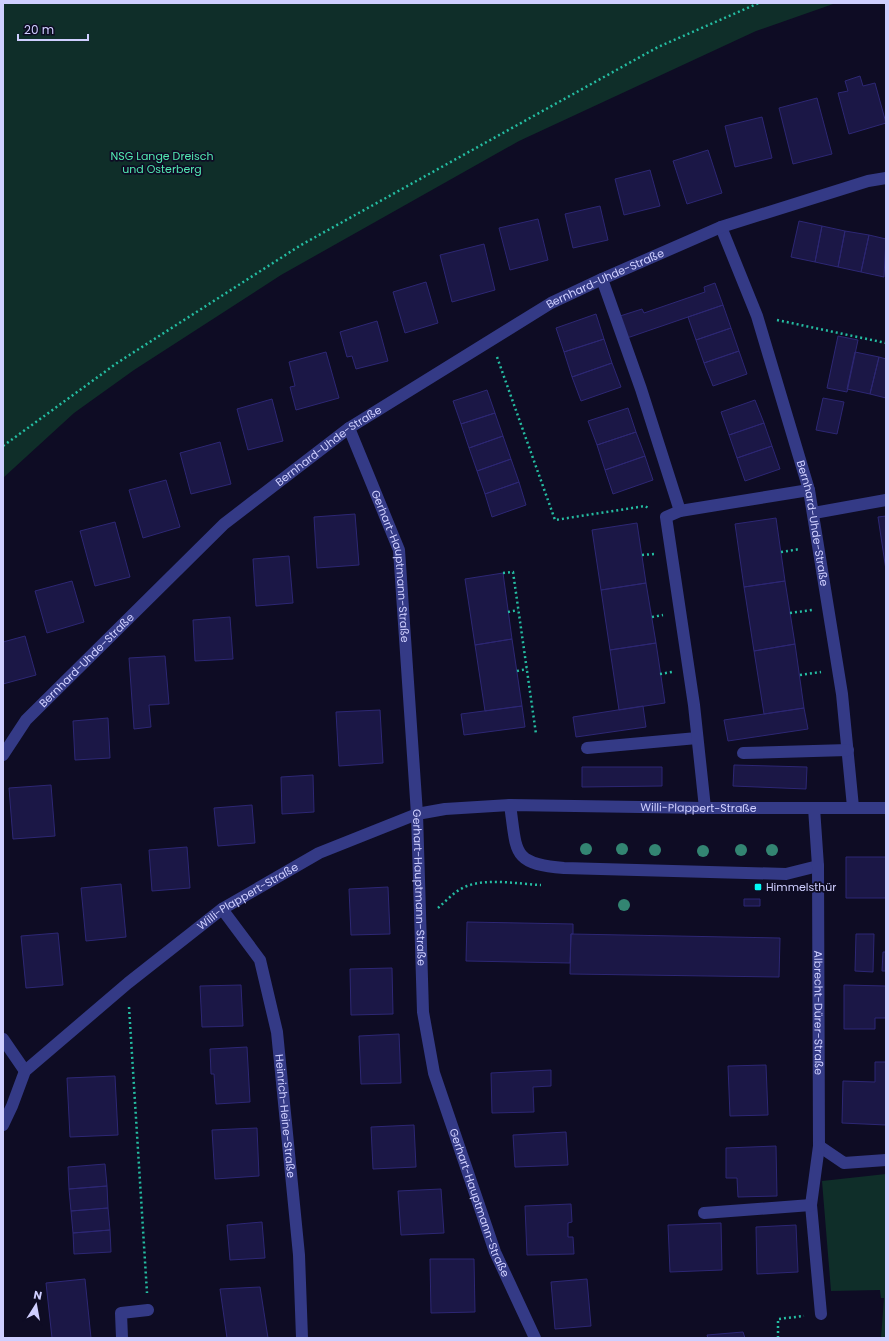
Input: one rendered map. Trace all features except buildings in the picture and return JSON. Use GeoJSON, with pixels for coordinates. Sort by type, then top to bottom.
{"type":"FeatureCollection","features":[{"type":"Feature","properties":{"kind":"street","name":"Bernhard-Uhde-Straße"},"geometry":{"type":"LineString","coordinates":[[3,755],[26,720],[224,524],[349,428],[551,303],[602,279],[721,227],[868,181],[886,178]]}},
{"type":"Feature","properties":{"kind":"street","name":"Bernhard-Uhde-Straße"},"geometry":{"type":"LineString","coordinates":[[721,227],[757,316],[809,490],[814,513],[842,694],[853,807]]}},
{"type":"Feature","properties":{"kind":"street"},"geometry":{"type":"LineString","coordinates":[[602,279],[641,389],[680,511]]}},
{"type":"Feature","properties":{"kind":"street","name":"Gerhart-Hauptmann-Straße"},"geometry":{"type":"LineString","coordinates":[[349,428],[400,550],[417,814],[423,1012],[434,1073],[495,1252],[535,1338]]}},
{"type":"Feature","properties":{"kind":"street"},"geometry":{"type":"LineString","coordinates":[[705,808],[697,738],[666,517],[680,511],[809,490]]}},
{"type":"Feature","properties":{"kind":"street"},"geometry":{"type":"LineString","coordinates":[[814,513],[886,500]]}},
{"type":"Feature","properties":{"kind":"street"},"geometry":{"type":"LineString","coordinates":[[586,748],[697,738]]}},
{"type":"Feature","properties":{"kind":"street"},"geometry":{"type":"LineString","coordinates":[[743,753],[848,750]]}},
{"type":"Feature","properties":{"kind":"street"},"geometry":{"type":"LineString","coordinates":[[510,805],[518,850],[528,861],[545,867],[786,874],[818,866]]}},
{"type":"Feature","properties":{"kind":"street","name":"Willi-Plappert-Straße"},"geometry":{"type":"LineString","coordinates":[[25,1071],[128,982],[222,909],[319,853],[417,814],[445,809],[510,805],[705,808],[886,808]]}},
{"type":"Feature","properties":{"kind":"street","name":"Albrecht-Dürer-Straße"},"geometry":{"type":"LineString","coordinates":[[814,808],[818,866],[819,1146],[811,1205],[821,1314]]}},
{"type":"Feature","properties":{"kind":"street","name":"Heinrich-Heine-Straße"},"geometry":{"type":"LineString","coordinates":[[222,909],[260,960],[277,1032],[299,1255],[302,1338]]}},
{"type":"Feature","properties":{"kind":"street"},"geometry":{"type":"LineString","coordinates":[[3,1039],[25,1071],[3,1125]]}},
{"type":"Feature","properties":{"kind":"street"},"geometry":{"type":"LineString","coordinates":[[819,1146],[844,1163],[886,1160]]}},
{"type":"Feature","properties":{"kind":"street"},"geometry":{"type":"LineString","coordinates":[[704,1213],[811,1205]]}},
{"type":"Feature","properties":{"kind":"street"},"geometry":{"type":"LineString","coordinates":[[122,1338],[122,1313],[148,1310]]}},
{"type":"Feature","properties":{"kind":"path"},"geometry":{"type":"LineString","coordinates":[[3,446],[117,363],[301,245],[658,47],[759,3]]}},
{"type":"Feature","properties":{"kind":"path"},"geometry":{"type":"LineString","coordinates":[[757,316],[886,343]]}},
{"type":"Feature","properties":{"kind":"path"},"geometry":{"type":"LineString","coordinates":[[491,340],[555,520],[644,506],[666,517]]}},
{"type":"Feature","properties":{"kind":"path"},"geometry":{"type":"LineString","coordinates":[[503,573],[513,572],[536,734]]}},
{"type":"Feature","properties":{"kind":"path"},"geometry":{"type":"LineString","coordinates":[[508,612],[518,610]]}},
{"type":"Feature","properties":{"kind":"path"},"geometry":{"type":"LineString","coordinates":[[517,671],[526,669]]}},
{"type":"Feature","properties":{"kind":"path"},"geometry":{"type":"LineString","coordinates":[[420,924],[455,893],[468,886],[492,883],[548,885]]}},
{"type":"Feature","properties":{"kind":"path"},"geometry":{"type":"LineString","coordinates":[[128,982],[148,1310]]}},
{"type":"Feature","properties":{"kind":"path"},"geometry":{"type":"LineString","coordinates":[[778,1338],[778,1319],[821,1314]]}},
{"type":"Feature","properties":{"kind":"green space","name":"NSG Lange Dreisch und Osterberg"},"geometry":{"type":"Polygon","coordinates":[[[3,3],[836,3],[756,31],[519,141],[281,275],[134,370],[74,413],[3,478],[3,3]]]}},
{"type":"Feature","properties":{"kind":"green space"},"geometry":{"type":"Polygon","coordinates":[[[886,1174],[886,1338],[881,1338],[884,1298],[881,1298],[880,1290],[831,1291],[822,1181],[886,1174]]]}},
{"type":"Feature","properties":{"kind":"place","name":"Himmelsthür"},"geometry":{"type":"Point","coordinates":[758,887]}}]}
